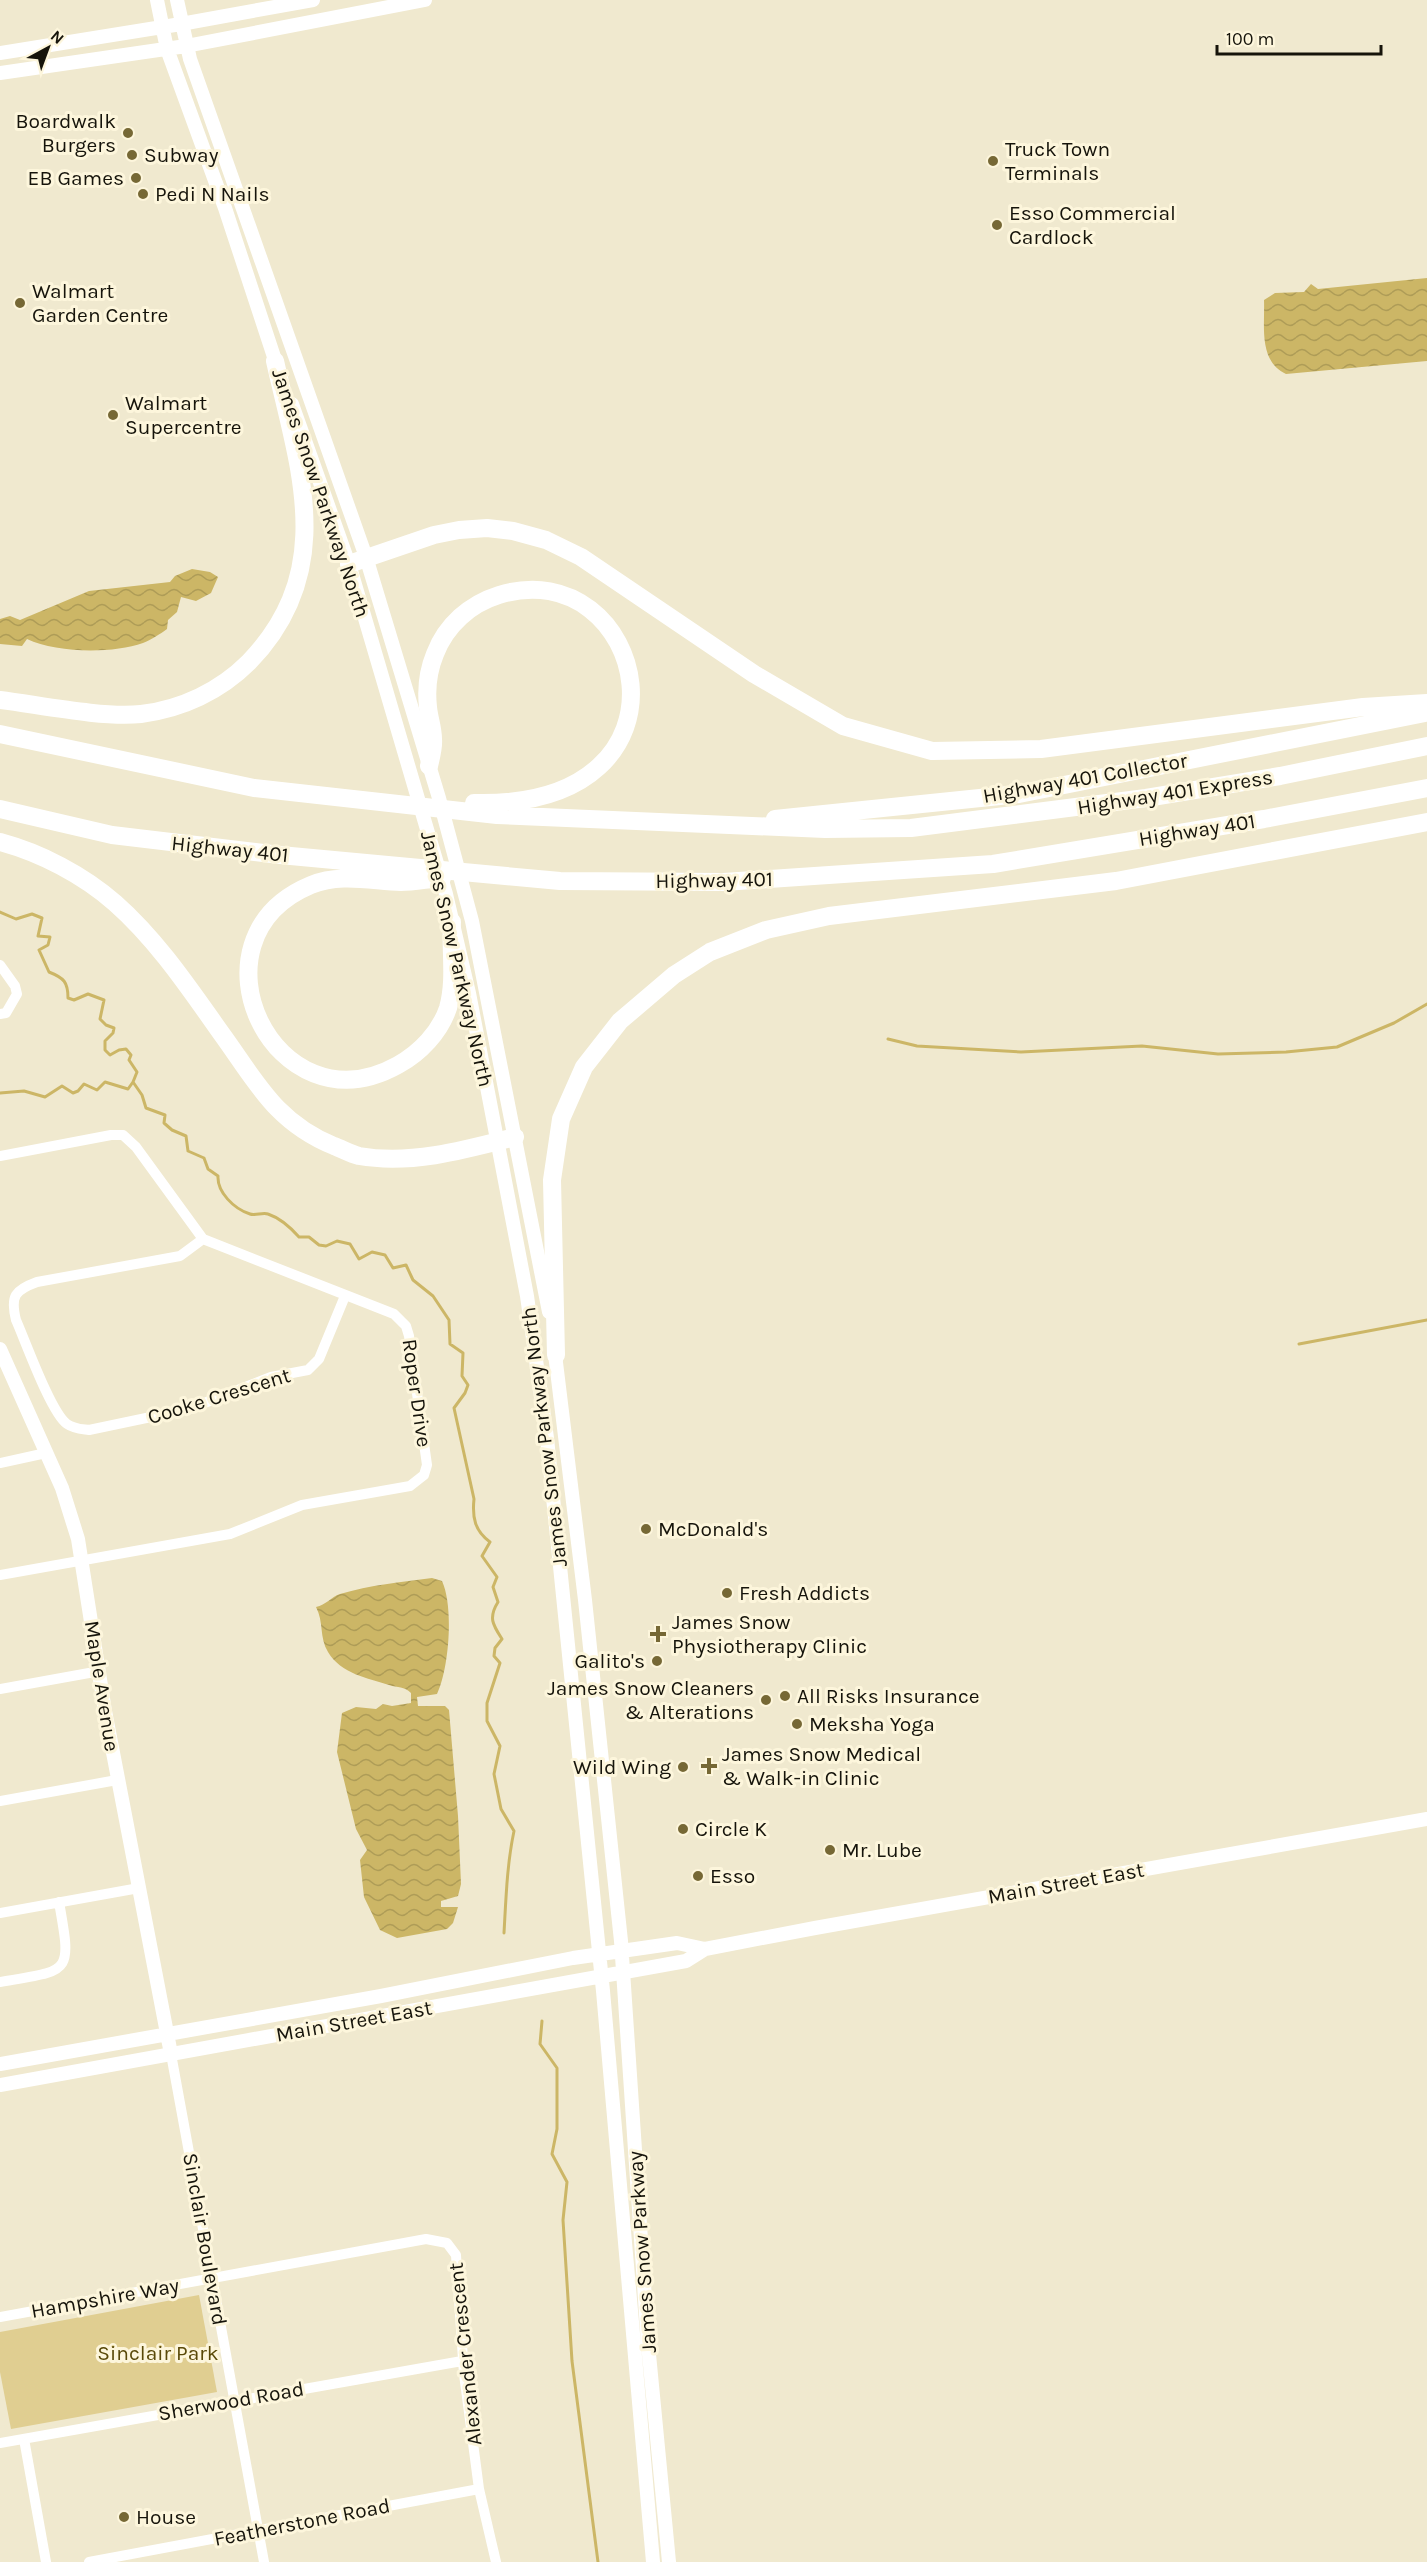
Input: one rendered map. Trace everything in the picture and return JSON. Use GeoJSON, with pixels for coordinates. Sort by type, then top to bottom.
{"type":"FeatureCollection","features":[{"type":"Feature","properties":{"kind":"highway"},"geometry":{"type":"LineString","coordinates":[[0,700],[98,712],[140,714],[179,706],[210,693],[234,677],[263,648],[284,617],[297,586],[305,543],[304,495],[275,361]]}},
{"type":"Feature","properties":{"kind":"highway"},"geometry":{"type":"LineString","coordinates":[[349,564],[434,535],[459,530],[487,528],[513,531],[546,540],[581,557],[754,674],[843,726],[932,751],[1041,749],[1364,707],[1427,703]]}},
{"type":"Feature","properties":{"kind":"highway"},"geometry":{"type":"LineString","coordinates":[[364,801],[490,804],[532,799],[551,794],[584,779],[602,765],[616,748],[626,728],[631,706],[630,672],[623,651],[612,632],[588,608],[546,591],[513,591],[491,597],[471,608],[447,631],[432,661],[427,683],[428,707],[434,739],[429,766]]}},
{"type":"Feature","properties":{"kind":"highway","name":"Highway 401 Collector"},"geometry":{"type":"LineString","coordinates":[[741,827],[784,817],[1019,794],[1427,712]]}},
{"type":"Feature","properties":{"kind":"highway"},"geometry":{"type":"LineString","coordinates":[[0,734],[254,788],[497,815],[741,827]]}},
{"type":"Feature","properties":{"kind":"highway","name":"Highway 401 Express"},"geometry":{"type":"LineString","coordinates":[[741,827],[825,829],[922,826],[1146,798],[1280,776],[1427,746]]}},
{"type":"Feature","properties":{"kind":"highway","name":"Highway 401"},"geometry":{"type":"LineString","coordinates":[[0,809],[112,835],[280,855],[560,881],[724,882],[993,864],[1264,819],[1427,788]]}},
{"type":"Feature","properties":{"kind":"highway"},"geometry":{"type":"LineString","coordinates":[[556,1355],[552,1180],[561,1119],[584,1067],[620,1022],[674,975],[710,952],[766,930],[830,916],[1116,881],[1427,822]]}},
{"type":"Feature","properties":{"kind":"highway"},"geometry":{"type":"LineString","coordinates":[[0,842],[26,849],[73,873],[115,903],[159,950],[228,1042],[267,1099],[291,1124],[322,1142],[358,1156],[400,1158],[445,1154],[507,1139]]}},
{"type":"Feature","properties":{"kind":"highway"},"geometry":{"type":"LineString","coordinates":[[452,922],[450,942],[453,980],[447,1010],[428,1042],[401,1064],[366,1077],[342,1078],[324,1075],[304,1068],[287,1057],[276,1048],[260,1026],[254,1013],[248,986],[250,959],[258,933],[287,899],[312,885],[342,878],[404,882],[482,874]]}},
{"type":"Feature","properties":{"kind":"main road","name":"James Snow Parkway North"},"geometry":{"type":"LineString","coordinates":[[157,0],[167,49],[225,208],[275,361],[304,434],[349,564],[446,894],[507,1139],[556,1355],[621,1945]]}},
{"type":"Feature","properties":{"kind":"main road","name":"James Snow Parkway North"},"geometry":{"type":"LineString","coordinates":[[177,0],[186,46],[366,557],[439,798],[472,921],[507,1139],[547,1438],[599,1953]]}},
{"type":"Feature","properties":{"kind":"main road"},"geometry":{"type":"LineString","coordinates":[[0,53],[313,0]]}},
{"type":"Feature","properties":{"kind":"main road"},"geometry":{"type":"LineString","coordinates":[[0,74],[186,46],[425,0]]}},
{"type":"Feature","properties":{"kind":"main road","name":"Maple Avenue"},"geometry":{"type":"LineString","coordinates":[[0,1349],[62,1488],[78,1539],[117,1780],[171,2054]]}},
{"type":"Feature","properties":{"kind":"main road","name":"Main Street East"},"geometry":{"type":"LineString","coordinates":[[0,2085],[686,1960],[705,1949],[1427,1819]]}},
{"type":"Feature","properties":{"kind":"main road","name":"Main Street East"},"geometry":{"type":"LineString","coordinates":[[0,2064],[599,1953],[621,1945],[677,1942],[705,1949]]}},
{"type":"Feature","properties":{"kind":"main road","name":"James Snow Parkway"},"geometry":{"type":"LineString","coordinates":[[621,1945],[648,2344],[669,2562]]}},
{"type":"Feature","properties":{"kind":"main road","name":"James Snow Parkway"},"geometry":{"type":"LineString","coordinates":[[599,1953],[653,2562]]}},
{"type":"Feature","properties":{"kind":"street"},"geometry":{"type":"LineString","coordinates":[[0,964],[15,986],[17,994],[6,1012],[0,1014]]}},
{"type":"Feature","properties":{"kind":"street"},"geometry":{"type":"LineString","coordinates":[[0,1156],[111,1135],[123,1136],[136,1147],[203,1239]]}},
{"type":"Feature","properties":{"kind":"street","name":"Cooke Crescent"},"geometry":{"type":"LineString","coordinates":[[203,1239],[180,1256],[37,1282],[19,1289],[15,1295],[13,1309],[16,1320],[50,1397],[67,1424],[89,1430],[189,1409],[271,1377],[308,1370],[319,1359],[345,1296]]}},
{"type":"Feature","properties":{"kind":"street","name":"Roper Drive"},"geometry":{"type":"LineString","coordinates":[[82,1560],[230,1534],[302,1504],[416,1483],[424,1475],[427,1464],[411,1346],[406,1326],[394,1314],[203,1239]]}},
{"type":"Feature","properties":{"kind":"street"},"geometry":{"type":"LineString","coordinates":[[0,1463],[46,1453]]}},
{"type":"Feature","properties":{"kind":"street"},"geometry":{"type":"LineString","coordinates":[[0,1575],[82,1560]]}},
{"type":"Feature","properties":{"kind":"street"},"geometry":{"type":"LineString","coordinates":[[0,1689],[100,1671]]}},
{"type":"Feature","properties":{"kind":"street"},"geometry":{"type":"LineString","coordinates":[[0,1801],[117,1780]]}},
{"type":"Feature","properties":{"kind":"street"},"geometry":{"type":"LineString","coordinates":[[0,1913],[139,1888]]}},
{"type":"Feature","properties":{"kind":"street"},"geometry":{"type":"LineString","coordinates":[[0,1982],[52,1972],[64,1963],[67,1956],[67,1944],[59,1902]]}},
{"type":"Feature","properties":{"kind":"street","name":"Sinclair Boulevard"},"geometry":{"type":"LineString","coordinates":[[171,2054],[264,2562]]}},
{"type":"Feature","properties":{"kind":"street","name":"Alexander Crescent"},"geometry":{"type":"LineString","coordinates":[[211,2279],[426,2239],[447,2243],[456,2255],[462,2361],[479,2489],[496,2562]]}},
{"type":"Feature","properties":{"kind":"street","name":"Hampshire Way"},"geometry":{"type":"LineString","coordinates":[[0,2317],[211,2279]]}},
{"type":"Feature","properties":{"kind":"street","name":"Sherwood Road"},"geometry":{"type":"LineString","coordinates":[[0,2443],[462,2361]]}},
{"type":"Feature","properties":{"kind":"street"},"geometry":{"type":"LineString","coordinates":[[24,2439],[46,2562]]}},
{"type":"Feature","properties":{"kind":"street","name":"Featherstone Road"},"geometry":{"type":"LineString","coordinates":[[88,2562],[479,2489]]}},
{"type":"Feature","properties":{"kind":"green space","name":"Sinclair Park"},"geometry":{"type":"Polygon","coordinates":[[[199,2295],[217,2392],[11,2429],[0,2372],[0,2332],[199,2295]]]}},
{"type":"Feature","properties":{"kind":"water"},"geometry":{"type":"Polygon","coordinates":[[[1427,278],[1427,361],[1286,374],[1271,361],[1265,342],[1264,300],[1275,293],[1304,292],[1311,284],[1318,289],[1427,278]]]}},
{"type":"Feature","properties":{"kind":"water"},"geometry":{"type":"Polygon","coordinates":[[[192,569],[210,572],[218,577],[211,593],[196,601],[181,597],[177,612],[168,620],[167,629],[143,643],[130,647],[100,650],[53,647],[27,639],[22,646],[0,644],[0,619],[10,616],[20,620],[89,591],[170,582],[175,576],[192,569]]]}},
{"type":"Feature","properties":{"kind":"water"},"geometry":{"type":"Polygon","coordinates":[[[432,1578],[442,1581],[446,1592],[449,1622],[447,1654],[437,1694],[417,1697],[418,1706],[445,1706],[449,1710],[461,1884],[458,1896],[441,1901],[441,1907],[458,1907],[453,1923],[447,1929],[397,1938],[380,1930],[364,1897],[360,1860],[367,1850],[356,1829],[337,1752],[342,1713],[356,1707],[376,1709],[383,1704],[392,1706],[411,1703],[411,1693],[403,1688],[356,1674],[333,1659],[325,1646],[316,1607],[337,1595],[351,1591],[432,1578]]]}},
{"type":"Feature","properties":{"kind":"waterway"},"geometry":{"type":"LineString","coordinates":[[0,912],[16,919],[32,914],[42,918],[38,936],[50,937],[48,945],[39,950],[49,972],[64,981],[68,998],[74,1000],[88,994],[104,1000],[100,1019],[106,1025],[114,1028],[113,1033],[105,1041],[105,1050],[110,1055],[126,1049],[131,1055],[129,1060],[137,1072],[133,1082],[142,1095],[146,1108],[165,1115],[164,1123],[172,1130],[186,1136],[188,1151],[204,1158],[208,1169],[218,1176],[223,1194],[233,1204],[250,1214],[272,1216],[299,1237],[309,1237],[319,1245],[326,1246],[337,1241],[350,1244],[359,1259],[372,1252],[385,1255],[393,1268],[406,1265],[413,1280],[433,1296],[449,1320],[450,1344],[463,1353],[462,1376],[468,1385],[454,1408],[474,1499],[474,1518],[478,1529],[490,1542],[482,1556],[497,1577],[493,1587],[498,1602],[492,1617],[502,1639],[495,1648],[494,1656],[500,1663],[487,1703],[487,1721],[500,1746],[494,1774],[501,1809],[514,1831],[508,1869],[504,1933]]}},
{"type":"Feature","properties":{"kind":"waterway"},"geometry":{"type":"LineString","coordinates":[[888,1039],[917,1046],[1021,1052],[1142,1046],[1218,1054],[1286,1052],[1337,1047],[1394,1023],[1427,1004]]}},
{"type":"Feature","properties":{"kind":"waterway"},"geometry":{"type":"LineString","coordinates":[[0,1093],[24,1091],[45,1097],[62,1086],[73,1093],[84,1084],[97,1090],[105,1082],[128,1089],[133,1082]]}},
{"type":"Feature","properties":{"kind":"waterway"},"geometry":{"type":"LineString","coordinates":[[1299,1344],[1427,1320]]}},
{"type":"Feature","properties":{"kind":"waterway"},"geometry":{"type":"LineString","coordinates":[[542,2021],[540,2044],[557,2068],[557,2129],[552,2154],[567,2182],[563,2220],[572,2361],[598,2562]]}},
{"type":"Feature","properties":{"kind":"place","name":"Boardwalk Burgers"},"geometry":{"type":"Point","coordinates":[128,133]}},
{"type":"Feature","properties":{"kind":"place","name":"Subway"},"geometry":{"type":"Point","coordinates":[132,155]}},
{"type":"Feature","properties":{"kind":"place","name":"Truck Town Terminals"},"geometry":{"type":"Point","coordinates":[993,161]}},
{"type":"Feature","properties":{"kind":"place","name":"EB Games"},"geometry":{"type":"Point","coordinates":[136,178]}},
{"type":"Feature","properties":{"kind":"place","name":"Pedi N Nails"},"geometry":{"type":"Point","coordinates":[143,194]}},
{"type":"Feature","properties":{"kind":"place","name":"Esso Commercial Cardlock"},"geometry":{"type":"Point","coordinates":[997,225]}},
{"type":"Feature","properties":{"kind":"place","name":"Walmart Garden Centre"},"geometry":{"type":"Point","coordinates":[20,303]}},
{"type":"Feature","properties":{"kind":"place","name":"Walmart Supercentre"},"geometry":{"type":"Point","coordinates":[113,415]}},
{"type":"Feature","properties":{"kind":"place","name":"McDonald's"},"geometry":{"type":"Point","coordinates":[646,1529]}},
{"type":"Feature","properties":{"kind":"place","name":"Fresh Addicts"},"geometry":{"type":"Point","coordinates":[727,1593]}},
{"type":"Feature","properties":{"kind":"place","name":"James Snow Physiotherapy Clinic"},"geometry":{"type":"Point","coordinates":[658,1634]}},
{"type":"Feature","properties":{"kind":"place","name":"Galito's"},"geometry":{"type":"Point","coordinates":[657,1661]}},
{"type":"Feature","properties":{"kind":"place","name":"All Risks Insurance"},"geometry":{"type":"Point","coordinates":[785,1696]}},
{"type":"Feature","properties":{"kind":"place","name":"James Snow Cleaners & Alterations"},"geometry":{"type":"Point","coordinates":[766,1700]}},
{"type":"Feature","properties":{"kind":"place","name":"Meksha Yoga"},"geometry":{"type":"Point","coordinates":[797,1724]}},
{"type":"Feature","properties":{"kind":"place","name":"James Snow Medical & Walk-in Clinic"},"geometry":{"type":"Point","coordinates":[709,1766]}},
{"type":"Feature","properties":{"kind":"place","name":"Wild Wing"},"geometry":{"type":"Point","coordinates":[683,1767]}},
{"type":"Feature","properties":{"kind":"place","name":"Circle K"},"geometry":{"type":"Point","coordinates":[683,1829]}},
{"type":"Feature","properties":{"kind":"place","name":"Mr. Lube"},"geometry":{"type":"Point","coordinates":[830,1850]}},
{"type":"Feature","properties":{"kind":"place","name":"Esso"},"geometry":{"type":"Point","coordinates":[698,1876]}},
{"type":"Feature","properties":{"kind":"place","name":"House"},"geometry":{"type":"Point","coordinates":[124,2517]}}]}
